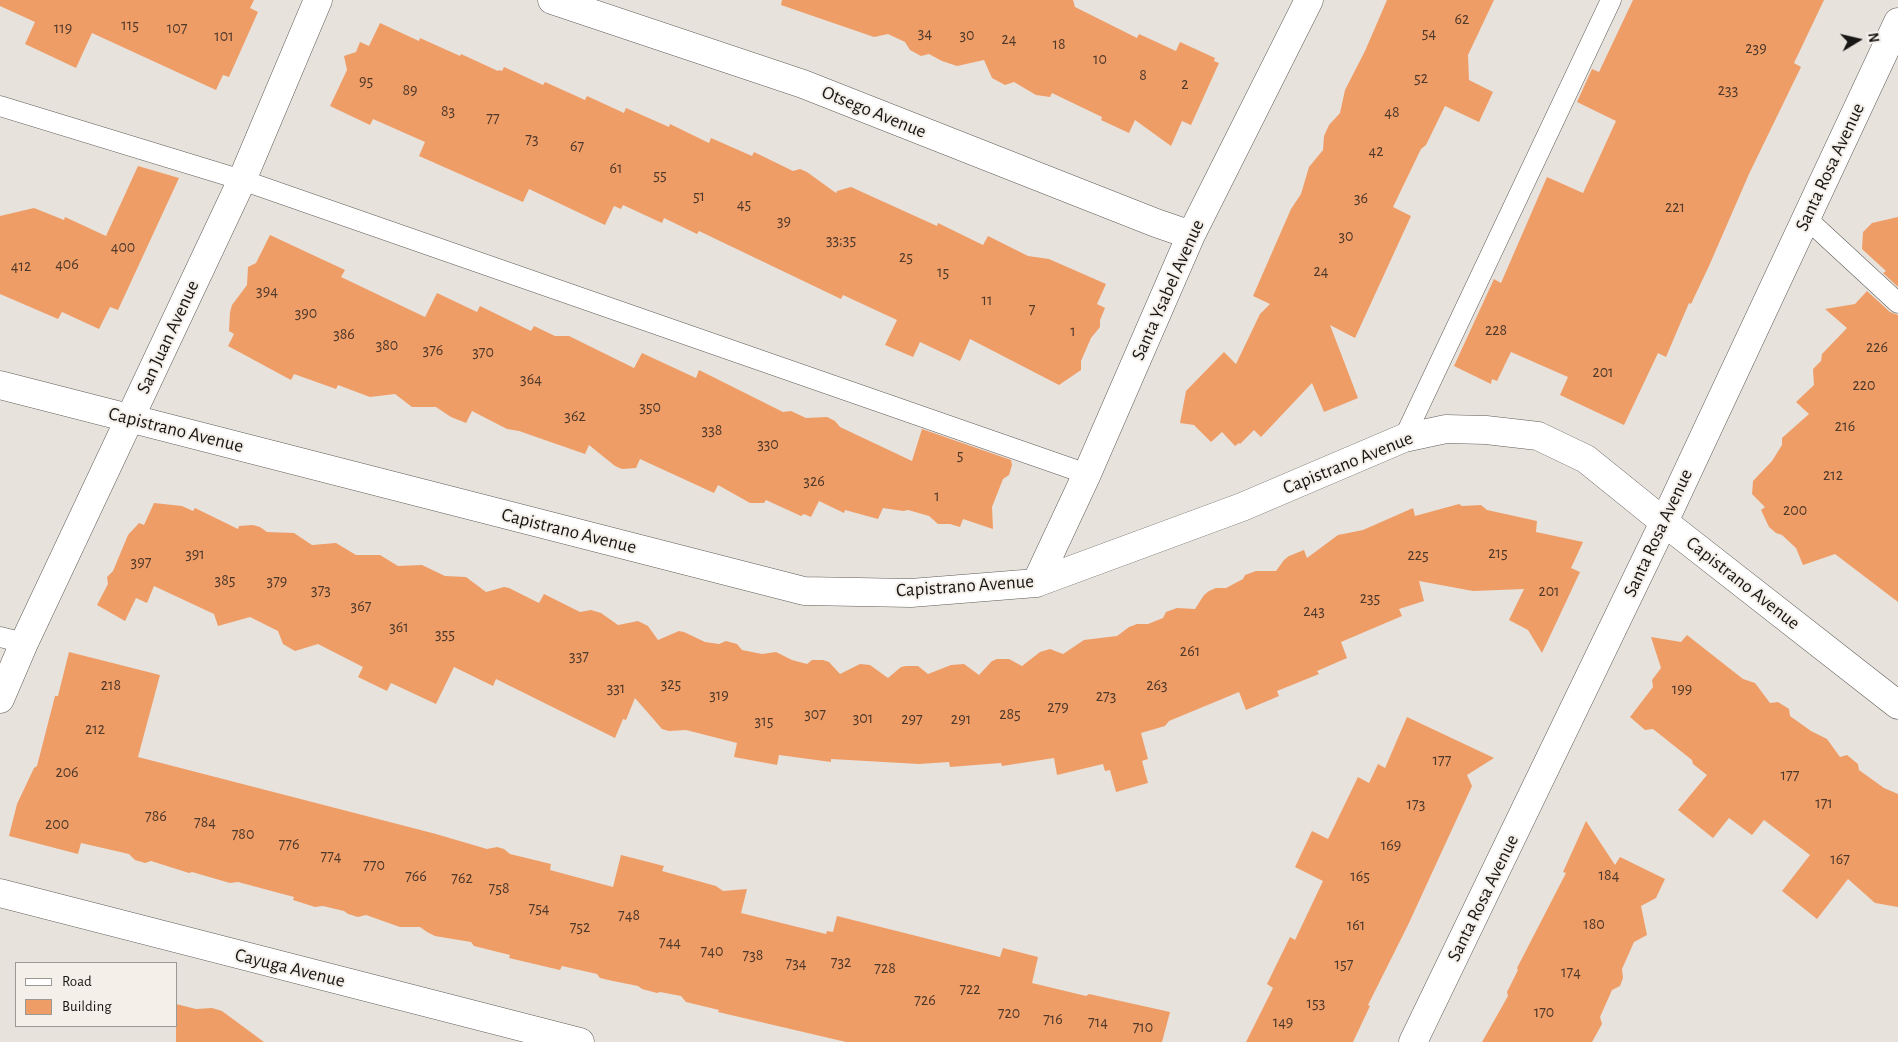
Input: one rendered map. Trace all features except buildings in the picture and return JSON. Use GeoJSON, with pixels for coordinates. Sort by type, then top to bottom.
{"type":"FeatureCollection","features":[{"type":"Feature","properties":{"kind":"street","name":"San Juan Avenue"},"geometry":{"type":"LineString","coordinates":[[0,699],[12,640],[130,418],[242,180],[318,0]]}},
{"type":"Feature","properties":{"kind":"street","name":"Otsego Avenue"},"geometry":{"type":"LineString","coordinates":[[552,0],[803,84],[1156,224],[1191,235]]}},
{"type":"Feature","properties":{"kind":"street","name":"Santa Ysabel Avenue"},"geometry":{"type":"LineString","coordinates":[[1036,583],[1087,474],[1191,235],[1309,0]]}},
{"type":"Feature","properties":{"kind":"street","name":"Santa Rosa Avenue"},"geometry":{"type":"LineString","coordinates":[[1413,1042],[1664,522],[1898,22]]}},
{"type":"Feature","properties":{"kind":"street","name":"Capistrano Avenue"},"geometry":{"type":"LineString","coordinates":[[0,385],[804,591],[911,593],[1036,583],[1242,507],[1404,438],[1446,428],[1538,436],[1586,460],[1898,704]]}},
{"type":"Feature","properties":{"kind":"street","name":"Cayuga Avenue"},"geometry":{"type":"LineString","coordinates":[[0,893],[580,1042]]}},
{"type":"Feature","properties":{"kind":"lane"},"geometry":{"type":"LineString","coordinates":[[1404,438],[1611,0]]}},
{"type":"Feature","properties":{"kind":"lane"},"geometry":{"type":"LineString","coordinates":[[0,106],[242,180],[1087,474]]}},
{"type":"Feature","properties":{"kind":"lane"},"geometry":{"type":"LineString","coordinates":[[1806,218],[1898,303]]}}]}
